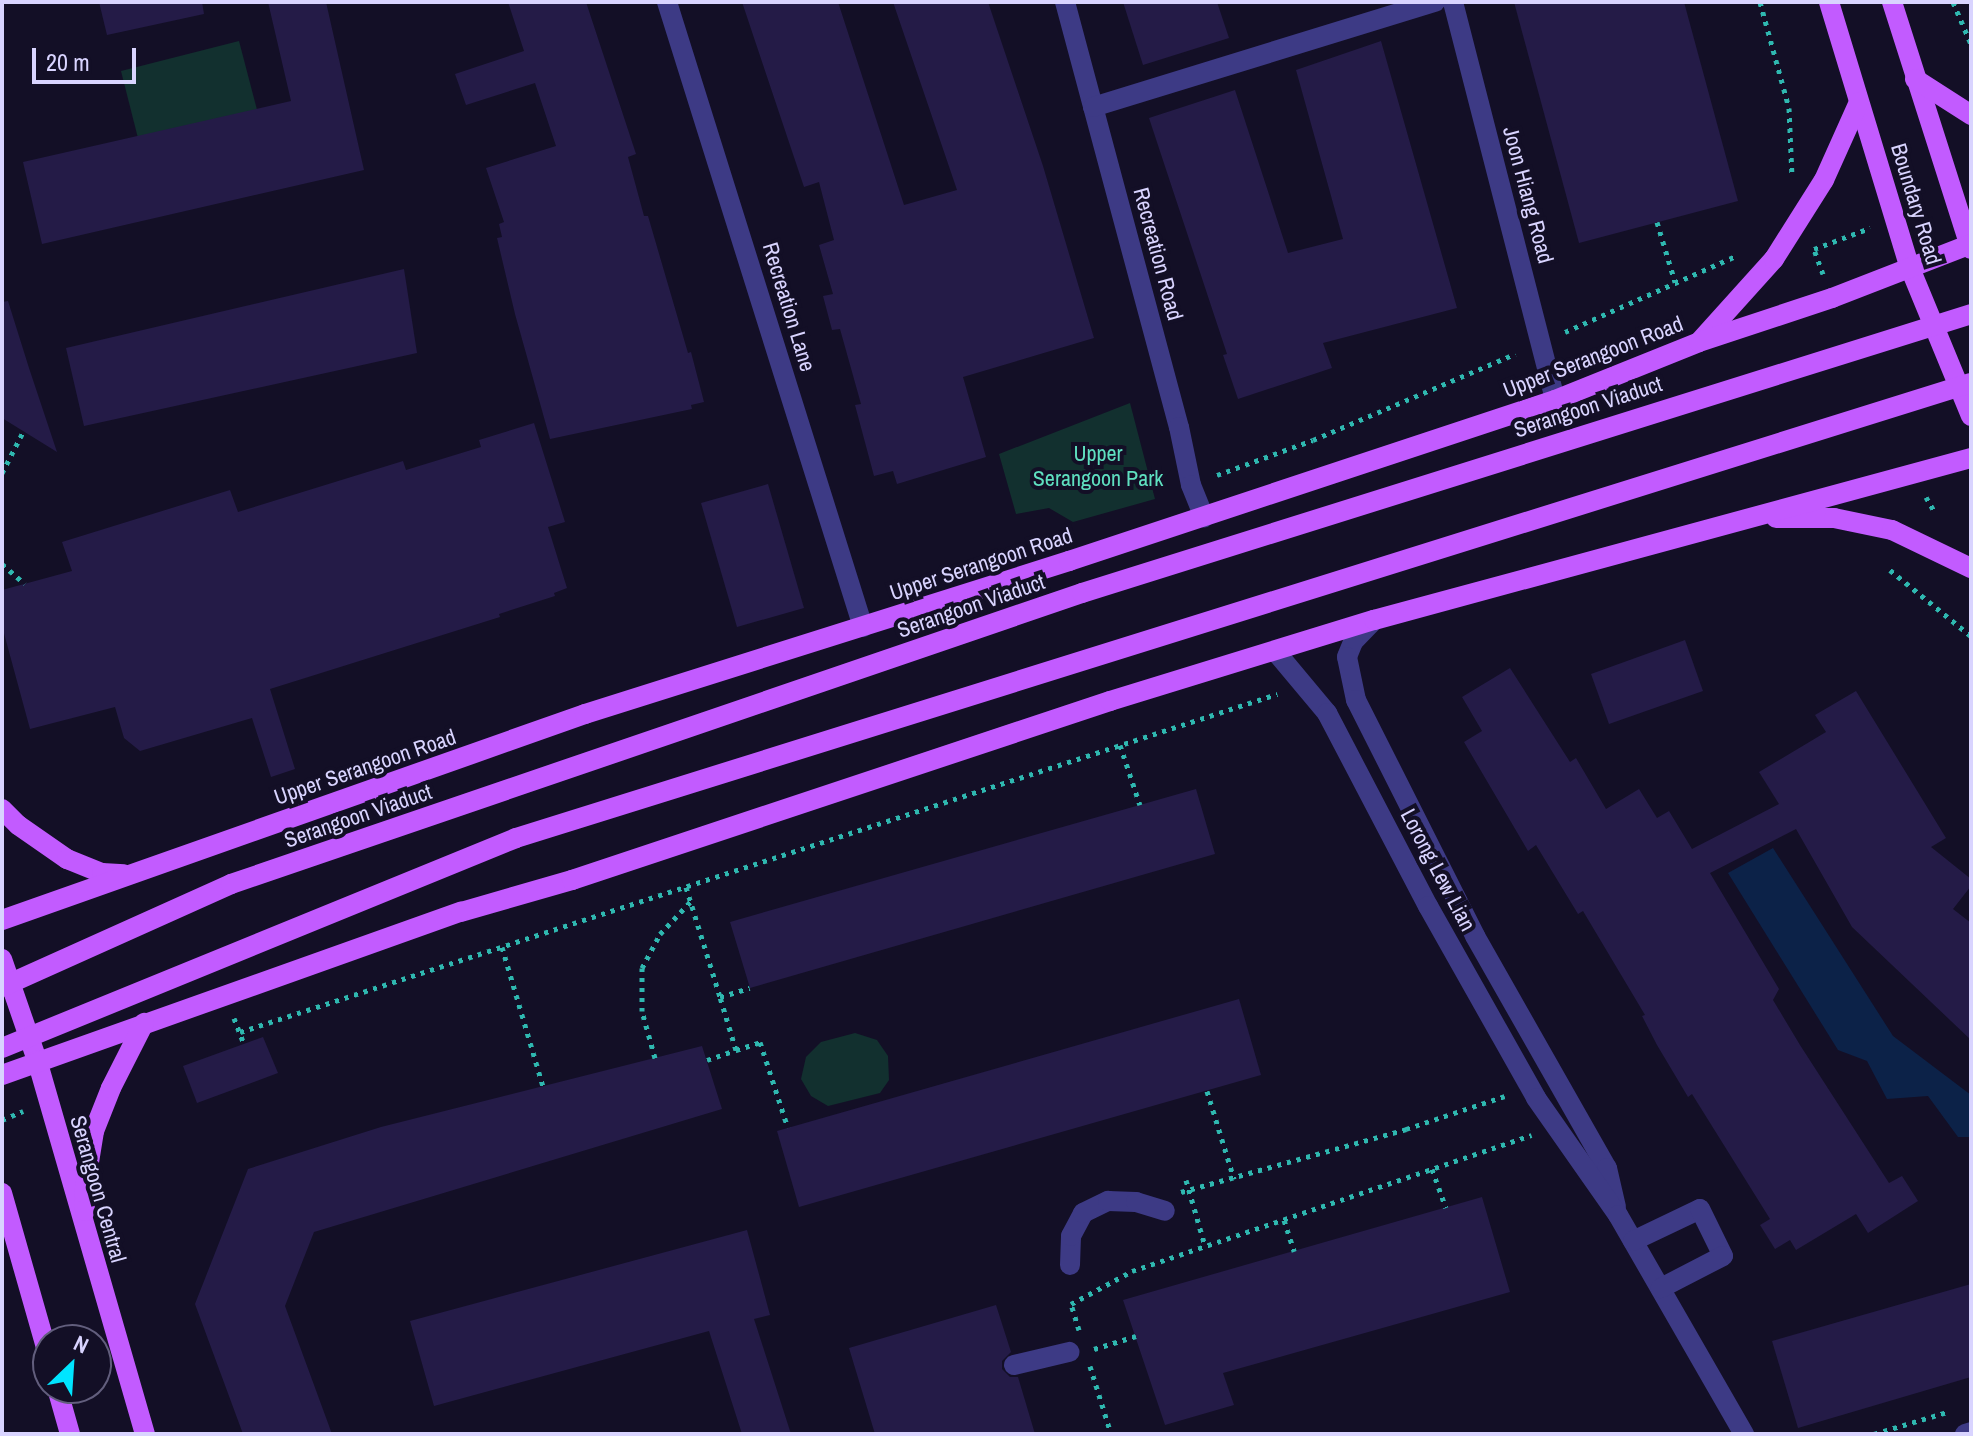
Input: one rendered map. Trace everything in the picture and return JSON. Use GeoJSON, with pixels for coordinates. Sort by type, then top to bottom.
{"type":"FeatureCollection","features":[{"type":"Feature","properties":{"kind":"main road","name":"Boundary Road"},"geometry":{"type":"LineString","coordinates":[[1829,2],[1910,268],[1971,416]]}},
{"type":"Feature","properties":{"kind":"main road","name":"Boundary Road"},"geometry":{"type":"LineString","coordinates":[[1892,2],[1970,246]]}},
{"type":"Feature","properties":{"kind":"main road"},"geometry":{"type":"LineString","coordinates":[[1915,79],[1971,115]]}},
{"type":"Feature","properties":{"kind":"main road"},"geometry":{"type":"LineString","coordinates":[[1699,342],[1774,259],[1824,180],[1859,102]]}},
{"type":"Feature","properties":{"kind":"main road","name":"Upper Serangoon Road"},"geometry":{"type":"LineString","coordinates":[[2,920],[585,714],[1204,518],[1355,464],[1555,400],[1699,342],[1832,298],[1970,246]]}},
{"type":"Feature","properties":{"kind":"main road","name":"Serangoon Viaduct"},"geometry":{"type":"LineString","coordinates":[[2,987],[231,884],[1052,603],[1971,314]]}},
{"type":"Feature","properties":{"kind":"main road"},"geometry":{"type":"LineString","coordinates":[[2,1048],[516,838],[1971,383]]}},
{"type":"Feature","properties":{"kind":"main road"},"geometry":{"type":"LineString","coordinates":[[2,1075],[37,1060],[461,912],[572,880],[1110,701],[1374,620],[1971,458]]}},
{"type":"Feature","properties":{"kind":"main road"},"geometry":{"type":"LineString","coordinates":[[1748,518],[1834,518],[1892,530],[1971,568]]}},
{"type":"Feature","properties":{"kind":"main road"},"geometry":{"type":"LineString","coordinates":[[2,809],[18,825],[67,859],[102,873],[132,874]]}},
{"type":"Feature","properties":{"kind":"main road","name":"Serangoon Central"},"geometry":{"type":"LineString","coordinates":[[2,959],[37,1060],[145,1434]]}},
{"type":"Feature","properties":{"kind":"main road"},"geometry":{"type":"LineString","coordinates":[[88,1244],[84,1193],[94,1131],[111,1088],[144,1023]]}},
{"type":"Feature","properties":{"kind":"main road"},"geometry":{"type":"LineString","coordinates":[[2,1193],[38,1324]]}},
{"type":"Feature","properties":{"kind":"main road"},"geometry":{"type":"LineString","coordinates":[[2,1245],[26,1286]]}},
{"type":"Feature","properties":{"kind":"main road"},"geometry":{"type":"LineString","coordinates":[[62,1404],[70,1434]]}},
{"type":"Feature","properties":{"kind":"street","name":"Recreation Lane"},"geometry":{"type":"LineString","coordinates":[[667,2],[863,627]]}},
{"type":"Feature","properties":{"kind":"street","name":"Recreation Road"},"geometry":{"type":"LineString","coordinates":[[1065,2],[1179,427],[1191,485],[1204,518]]}},
{"type":"Feature","properties":{"kind":"street"},"geometry":{"type":"LineString","coordinates":[[1093,107],[1435,2]]}},
{"type":"Feature","properties":{"kind":"street","name":"Joon Hiang Road"},"geometry":{"type":"LineString","coordinates":[[1453,2],[1555,400]]}},
{"type":"Feature","properties":{"kind":"street","name":"Lorong Lew Lian"},"geometry":{"type":"LineString","coordinates":[[1374,620],[1353,642],[1347,657],[1356,700],[1475,936],[1607,1168],[1618,1215]]}},
{"type":"Feature","properties":{"kind":"street","name":"Lorong Lew Lian"},"geometry":{"type":"LineString","coordinates":[[1276,652],[1327,713],[1545,1125],[1618,1215],[1744,1434]]}},
{"type":"Feature","properties":{"kind":"street","name":"Lorong Lew Lian"},"geometry":{"type":"LineString","coordinates":[[1475,936],[1500,1000],[1546,1087],[1553,1111],[1545,1125]]}},
{"type":"Feature","properties":{"kind":"street"},"geometry":{"type":"LineString","coordinates":[[1070,1265],[1071,1236],[1083,1213],[1108,1201],[1168,1203]]}},
{"type":"Feature","properties":{"kind":"street"},"geometry":{"type":"LineString","coordinates":[[1633,1241],[1700,1209],[1723,1256],[1661,1288]]}},
{"type":"Feature","properties":{"kind":"street"},"geometry":{"type":"LineString","coordinates":[[1014,1365],[1077,1352]]}},
{"type":"Feature","properties":{"kind":"street"},"geometry":{"type":"LineString","coordinates":[[1965,1434],[1971,1432]]}},
{"type":"Feature","properties":{"kind":"path"},"geometry":{"type":"LineString","coordinates":[[1953,2],[1971,44]]}},
{"type":"Feature","properties":{"kind":"path"},"geometry":{"type":"LineString","coordinates":[[1657,222],[1675,283]]}},
{"type":"Feature","properties":{"kind":"path"},"geometry":{"type":"LineString","coordinates":[[1814,249],[1832,298]]}},
{"type":"Feature","properties":{"kind":"path"},"geometry":{"type":"LineString","coordinates":[[2,473],[23,432]]}},
{"type":"Feature","properties":{"kind":"path"},"geometry":{"type":"LineString","coordinates":[[1912,473],[1934,511]]}},
{"type":"Feature","properties":{"kind":"path"},"geometry":{"type":"LineString","coordinates":[[2,564],[25,584]]}},
{"type":"Feature","properties":{"kind":"path"},"geometry":{"type":"LineString","coordinates":[[1890,570],[1971,636]]}},
{"type":"Feature","properties":{"kind":"path"},"geometry":{"type":"LineString","coordinates":[[240,1032],[1286,691]]}},
{"type":"Feature","properties":{"kind":"path"},"geometry":{"type":"LineString","coordinates":[[1120,745],[1140,805]]}},
{"type":"Feature","properties":{"kind":"path"},"geometry":{"type":"LineString","coordinates":[[686,887],[736,1050]]}},
{"type":"Feature","properties":{"kind":"path"},"geometry":{"type":"LineString","coordinates":[[655,1058],[642,1011],[642,968],[660,934],[691,901]]}},
{"type":"Feature","properties":{"kind":"path"},"geometry":{"type":"LineString","coordinates":[[502,947],[543,1086]]}},
{"type":"Feature","properties":{"kind":"path"},"geometry":{"type":"LineString","coordinates":[[720,997],[750,988]]}},
{"type":"Feature","properties":{"kind":"path"},"geometry":{"type":"LineString","coordinates":[[235,1020],[244,1044]]}},
{"type":"Feature","properties":{"kind":"path"},"geometry":{"type":"LineString","coordinates":[[707,1060],[760,1042],[788,1128]]}},
{"type":"Feature","properties":{"kind":"path"},"geometry":{"type":"LineString","coordinates":[[1207,1091],[1234,1179]]}},
{"type":"Feature","properties":{"kind":"path"},"geometry":{"type":"LineString","coordinates":[[1168,1203],[1190,1190],[1406,1129],[1517,1092]]}},
{"type":"Feature","properties":{"kind":"path"},"geometry":{"type":"LineString","coordinates":[[1132,1271],[1432,1169],[1545,1125]]}},
{"type":"Feature","properties":{"kind":"path"},"geometry":{"type":"LineString","coordinates":[[1432,1169],[1446,1208]]}},
{"type":"Feature","properties":{"kind":"path"},"geometry":{"type":"LineString","coordinates":[[1186,1180],[1205,1246]]}},
{"type":"Feature","properties":{"kind":"path"},"geometry":{"type":"LineString","coordinates":[[1284,1220],[1294,1251]]}},
{"type":"Feature","properties":{"kind":"path"},"geometry":{"type":"LineString","coordinates":[[1077,1352],[1136,1336]]}},
{"type":"Feature","properties":{"kind":"path"},"geometry":{"type":"LineString","coordinates":[[1874,1434],[1957,1409]]}},
{"type":"Feature","properties":{"kind":"green space"},"geometry":{"type":"Polygon","coordinates":[[[239,41],[261,125],[142,154],[121,71],[239,41]]]}},
{"type":"Feature","properties":{"kind":"green space","name":"Upper Serangoon Park"},"geometry":{"type":"Polygon","coordinates":[[[1130,403],[1155,499],[1073,522],[1049,508],[1016,514],[999,454],[1130,403]]]}},
{"type":"Feature","properties":{"kind":"green space"},"geometry":{"type":"Polygon","coordinates":[[[855,1033],[877,1040],[888,1056],[889,1080],[880,1093],[828,1106],[811,1096],[801,1079],[806,1057],[821,1042],[855,1033]]]}},
{"type":"Feature","properties":{"kind":"water"},"geometry":{"type":"Polygon","coordinates":[[[1773,848],[1893,1036],[1971,1095],[1971,1137],[1958,1137],[1928,1096],[1887,1099],[1867,1061],[1838,1050],[1728,873],[1773,848]]]}},
{"type":"Feature","properties":{"kind":"building"},"geometry":{"type":"Polygon","coordinates":[[[99,2],[202,2],[204,14],[107,35],[99,2]]]}},
{"type":"Feature","properties":{"kind":"building"},"geometry":{"type":"Polygon","coordinates":[[[268,2],[326,2],[364,170],[42,244],[23,162],[291,101],[268,2]]]}},
{"type":"Feature","properties":{"kind":"building"},"geometry":{"type":"Polygon","coordinates":[[[508,2],[586,2],[636,154],[628,157],[644,216],[648,216],[688,353],[691,352],[704,402],[691,405],[692,409],[550,439],[497,238],[502,237],[499,224],[504,222],[486,168],[556,146],[535,83],[466,105],[455,74],[524,51],[508,2]]]}},
{"type":"Feature","properties":{"kind":"building"},"geometry":{"type":"Polygon","coordinates":[[[742,2],[838,2],[904,205],[957,190],[893,2],[988,2],[1043,166],[1094,338],[963,377],[986,457],[897,484],[893,471],[874,476],[855,405],[861,404],[840,329],[832,330],[823,296],[833,294],[819,245],[834,240],[819,182],[804,187],[742,2]]]}},
{"type":"Feature","properties":{"kind":"building"},"geometry":{"type":"Polygon","coordinates":[[[1123,2],[1217,2],[1229,38],[1143,65],[1123,2]]]}},
{"type":"Feature","properties":{"kind":"building"},"geometry":{"type":"Polygon","coordinates":[[[1514,2],[1684,2],[1738,201],[1579,243],[1514,2]]]}},
{"type":"Feature","properties":{"kind":"building"},"geometry":{"type":"Polygon","coordinates":[[[1381,41],[1457,308],[1323,343],[1332,368],[1238,399],[1223,355],[1227,354],[1149,118],[1235,90],[1288,253],[1343,239],[1296,70],[1381,41]]]}},
{"type":"Feature","properties":{"kind":"building"},"geometry":{"type":"Polygon","coordinates":[[[404,269],[417,353],[84,426],[66,348],[404,269]]]}},
{"type":"Feature","properties":{"kind":"building"},"geometry":{"type":"Polygon","coordinates":[[[8,301],[57,452],[2,418],[2,302],[8,301]]]}},
{"type":"Feature","properties":{"kind":"building"},"geometry":{"type":"Polygon","coordinates":[[[534,423],[565,522],[548,527],[567,588],[554,593],[555,596],[499,614],[500,617],[270,689],[295,769],[271,777],[252,718],[140,751],[124,738],[115,707],[30,729],[2,626],[2,590],[72,571],[62,542],[230,490],[238,512],[403,461],[406,470],[481,447],[479,440],[534,423]]]}},
{"type":"Feature","properties":{"kind":"building"},"geometry":{"type":"Polygon","coordinates":[[[768,484],[804,608],[737,627],[701,503],[768,484]]]}},
{"type":"Feature","properties":{"kind":"building"},"geometry":{"type":"Polygon","coordinates":[[[1685,640],[1703,691],[1609,724],[1591,674],[1685,640]]]}},
{"type":"Feature","properties":{"kind":"building"},"geometry":{"type":"Polygon","coordinates":[[[1510,668],[1570,762],[1576,758],[1606,809],[1639,789],[1657,818],[1669,811],[1692,849],[1779,804],[1759,772],[1826,732],[1815,715],[1856,691],[1946,838],[1931,847],[1971,879],[1971,886],[1953,909],[1971,923],[1971,1040],[1852,927],[1796,829],[1710,873],[1779,989],[1773,1000],[1800,1045],[1889,1183],[1902,1176],[1918,1201],[1868,1233],[1856,1214],[1796,1250],[1790,1240],[1775,1249],[1760,1225],[1770,1219],[1692,1094],[1688,1097],[1657,1045],[1642,1016],[1645,1015],[1583,911],[1578,914],[1536,845],[1528,851],[1464,742],[1482,731],[1462,697],[1510,668]]]}},
{"type":"Feature","properties":{"kind":"building"},"geometry":{"type":"Polygon","coordinates":[[[1196,789],[1215,854],[750,988],[730,922],[1196,789]]]}},
{"type":"Feature","properties":{"kind":"building"},"geometry":{"type":"Polygon","coordinates":[[[1239,999],[1261,1075],[799,1207],[777,1131],[1239,999]]]}},
{"type":"Feature","properties":{"kind":"building"},"geometry":{"type":"Polygon","coordinates":[[[263,1037],[278,1073],[197,1103],[183,1066],[263,1037]]]}},
{"type":"Feature","properties":{"kind":"building"},"geometry":{"type":"Polygon","coordinates":[[[702,1046],[722,1109],[314,1232],[285,1306],[332,1434],[243,1434],[195,1304],[248,1169],[381,1127],[702,1046]]]}},
{"type":"Feature","properties":{"kind":"building"},"geometry":{"type":"Polygon","coordinates":[[[1482,1197],[1510,1292],[1223,1373],[1234,1405],[1165,1425],[1123,1300],[1482,1197]]]}},
{"type":"Feature","properties":{"kind":"building"},"geometry":{"type":"Polygon","coordinates":[[[747,1230],[770,1315],[754,1319],[791,1434],[742,1434],[709,1331],[434,1406],[410,1321],[747,1230]]]}},
{"type":"Feature","properties":{"kind":"building"},"geometry":{"type":"Polygon","coordinates":[[[1971,1284],[1971,1377],[1798,1428],[1772,1341],[1971,1284]]]}},
{"type":"Feature","properties":{"kind":"building"},"geometry":{"type":"Polygon","coordinates":[[[996,1305],[1011,1352],[1002,1361],[1002,1369],[1010,1377],[1018,1377],[1035,1434],[875,1434],[849,1348],[996,1305]]]}}]}
